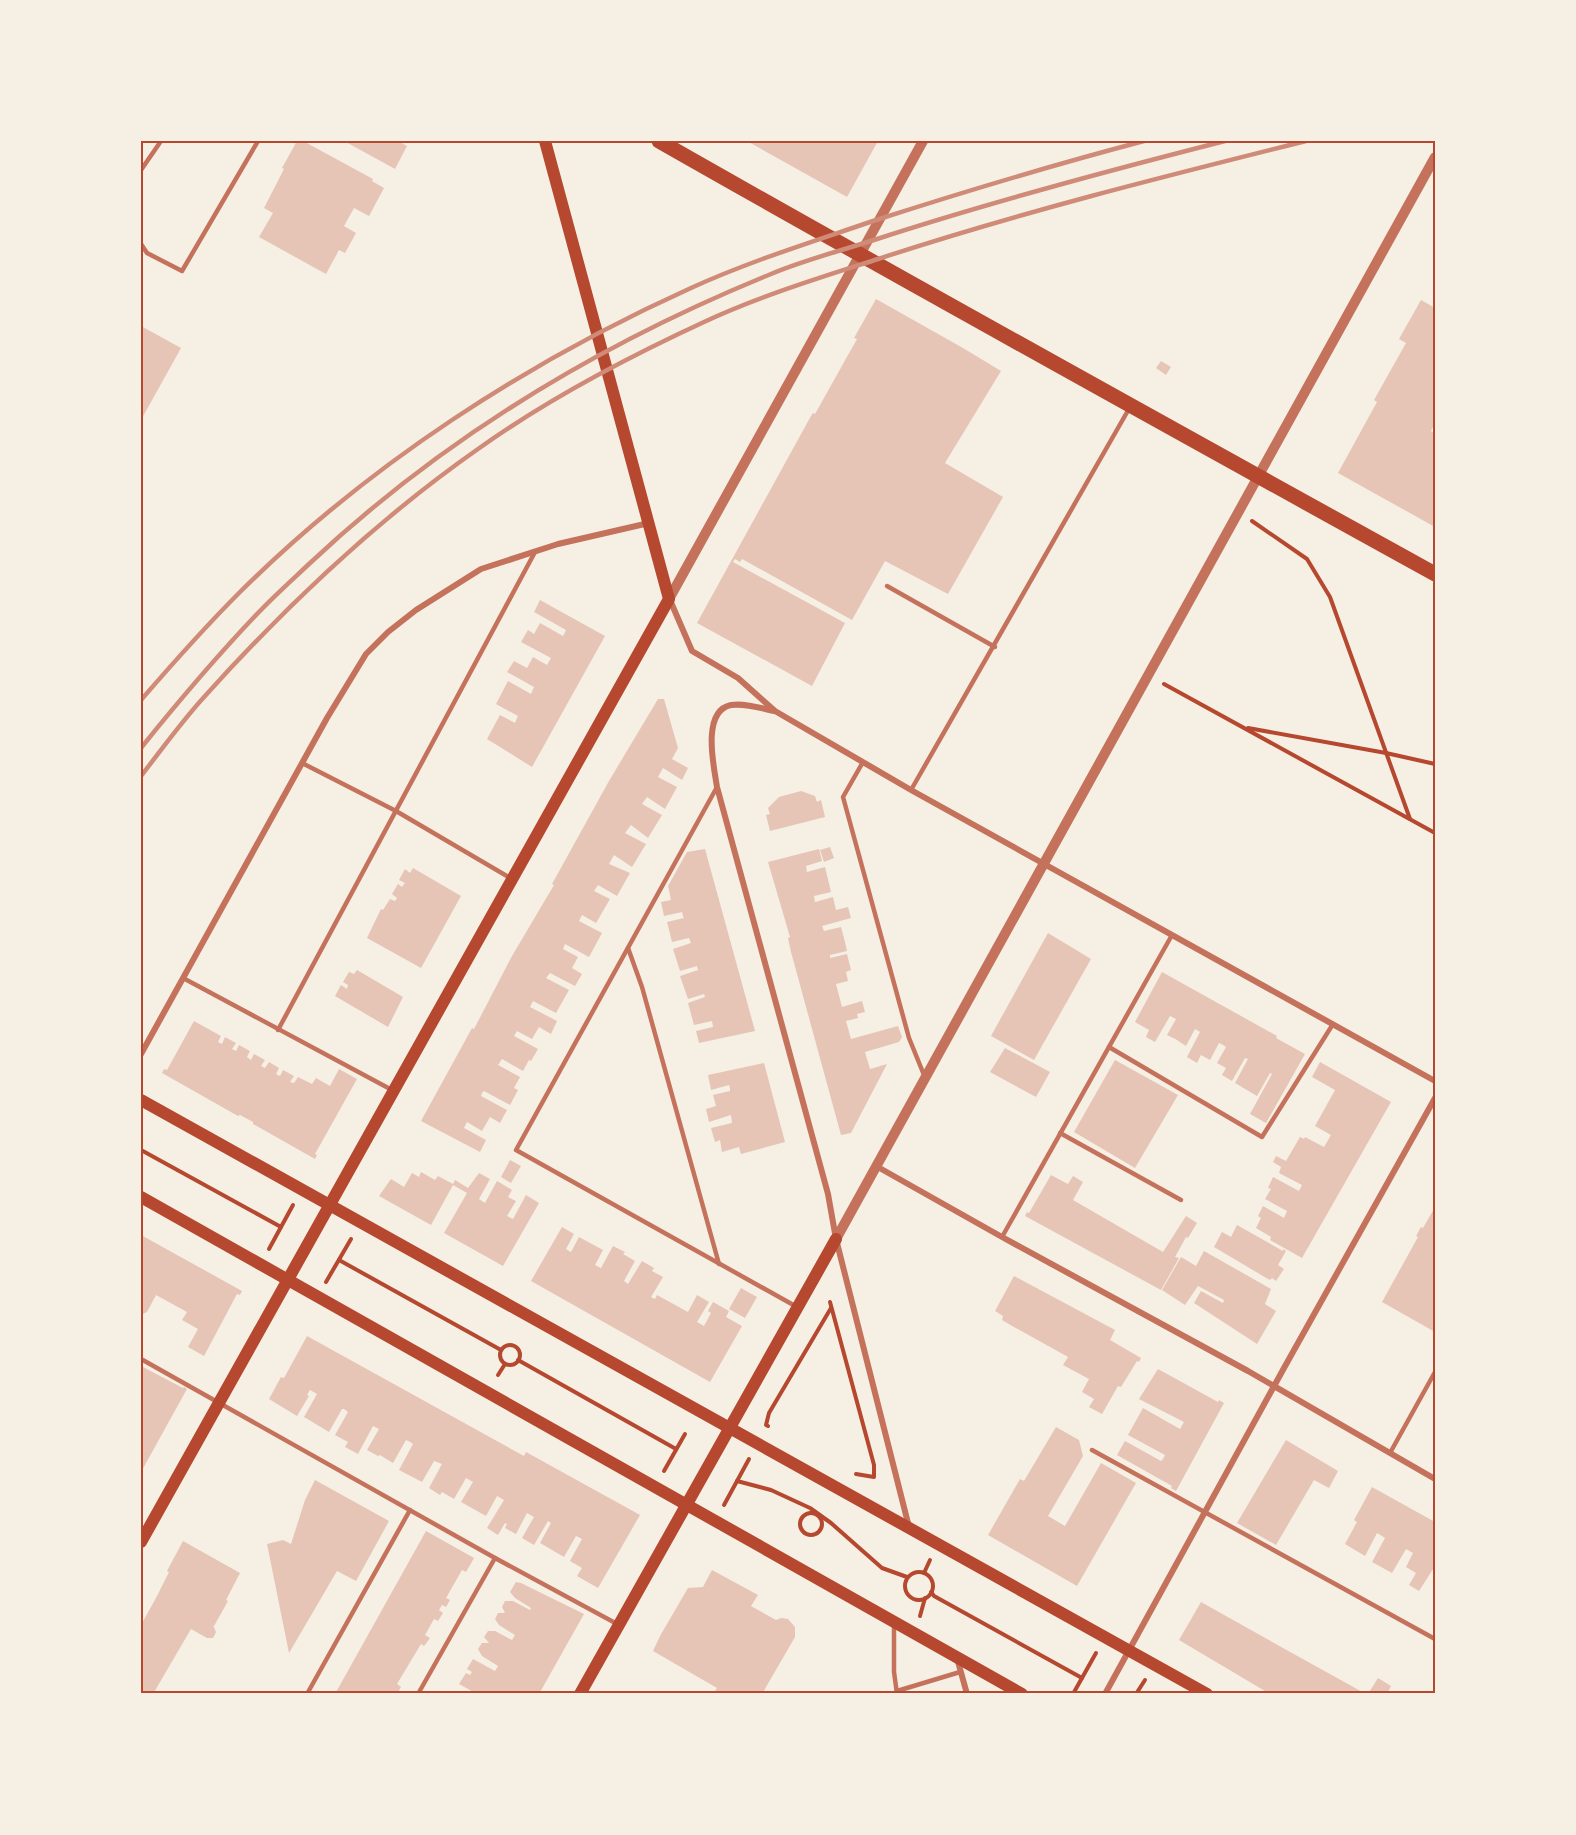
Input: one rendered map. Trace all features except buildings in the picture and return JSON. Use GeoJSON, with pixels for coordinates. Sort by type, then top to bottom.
{"type":"FeatureCollection","features":[{"type":"Feature","properties":{"kind":"main road"},"geometry":{"type":"LineString","coordinates":[[141,1542],[669,599],[545,141]]}},
{"type":"Feature","properties":{"kind":"main road"},"geometry":{"type":"LineString","coordinates":[[660,141],[1130,407],[1258,475],[1435,574]]}},
{"type":"Feature","properties":{"kind":"main road"},"geometry":{"type":"LineString","coordinates":[[141,1100],[1207,1694]]}},
{"type":"Feature","properties":{"kind":"main road"},"geometry":{"type":"LineString","coordinates":[[141,1197],[1022,1694]]}},
{"type":"Feature","properties":{"kind":"main road"},"geometry":{"type":"LineString","coordinates":[[580,1694],[836,1239]]}},
{"type":"Feature","properties":{"kind":"street"},"geometry":{"type":"LineString","coordinates":[[923,141],[669,599],[692,651],[738,678],[775,711],[911,790],[1435,1081]]}},
{"type":"Feature","properties":{"kind":"street"},"geometry":{"type":"LineString","coordinates":[[836,1239],[1435,156]]}},
{"type":"Feature","properties":{"kind":"street"},"geometry":{"type":"LineString","coordinates":[[141,1054],[302,763],[366,654],[388,632],[416,610],[481,569],[590,535],[649,523]]}},
{"type":"Feature","properties":{"kind":"street"},"geometry":{"type":"LineString","coordinates":[[775,711],[745,705],[729,705],[718,713],[713,727],[711,746],[717,787],[828,1194],[836,1239],[909,1527]]}},
{"type":"Feature","properties":{"kind":"street"},"geometry":{"type":"LineString","coordinates":[[1105,1694],[1435,1098]]}},
{"type":"Feature","properties":{"kind":"street"},"geometry":{"type":"LineString","coordinates":[[876,1166],[1274,1386],[1435,1479]]}},
{"type":"Feature","properties":{"kind":"street"},"geometry":{"type":"LineString","coordinates":[[957,1658],[967,1694]]}},
{"type":"Feature","properties":{"kind":"lane"},"geometry":{"type":"LineString","coordinates":[[141,170],[160,141]]}},
{"type":"Feature","properties":{"kind":"lane"},"geometry":{"type":"LineString","coordinates":[[141,244],[147,253],[182,271],[258,141]]}},
{"type":"Feature","properties":{"kind":"lane"},"geometry":{"type":"LineString","coordinates":[[911,790],[995,647],[1130,407]]}},
{"type":"Feature","properties":{"kind":"lane"},"geometry":{"type":"LineString","coordinates":[[278,1030],[536,550]]}},
{"type":"Feature","properties":{"kind":"lane"},"geometry":{"type":"LineString","coordinates":[[887,586],[995,647]]}},
{"type":"Feature","properties":{"kind":"lane"},"geometry":{"type":"LineString","coordinates":[[863,762],[843,797],[909,1038],[925,1077]]}},
{"type":"Feature","properties":{"kind":"lane"},"geometry":{"type":"LineString","coordinates":[[302,763],[396,811],[512,879]]}},
{"type":"Feature","properties":{"kind":"lane"},"geometry":{"type":"LineString","coordinates":[[717,787],[516,1150],[797,1307]]}},
{"type":"Feature","properties":{"kind":"lane"},"geometry":{"type":"LineString","coordinates":[[1002,1237],[1172,935]]}},
{"type":"Feature","properties":{"kind":"lane"},"geometry":{"type":"LineString","coordinates":[[628,948],[642,987],[719,1264]]}},
{"type":"Feature","properties":{"kind":"lane"},"geometry":{"type":"LineString","coordinates":[[183,978],[393,1091]]}},
{"type":"Feature","properties":{"kind":"lane"},"geometry":{"type":"LineString","coordinates":[[1109,1047],[1262,1137],[1333,1024]]}},
{"type":"Feature","properties":{"kind":"lane"},"geometry":{"type":"LineString","coordinates":[[1060,1133],[1181,1200]]}},
{"type":"Feature","properties":{"kind":"lane"},"geometry":{"type":"LineString","coordinates":[[141,1359],[618,1625]]}},
{"type":"Feature","properties":{"kind":"lane"},"geometry":{"type":"LineString","coordinates":[[1390,1453],[1435,1372]]}},
{"type":"Feature","properties":{"kind":"lane"},"geometry":{"type":"LineString","coordinates":[[1092,1450],[1435,1639]]}},
{"type":"Feature","properties":{"kind":"lane"},"geometry":{"type":"LineString","coordinates":[[307,1694],[410,1510]]}},
{"type":"Feature","properties":{"kind":"lane"},"geometry":{"type":"LineString","coordinates":[[418,1694],[495,1558]]}},
{"type":"Feature","properties":{"kind":"lane"},"geometry":{"type":"LineString","coordinates":[[894,1622],[894,1672],[897,1692],[960,1672]]}},
{"type":"Feature","properties":{"kind":"path"},"geometry":{"type":"LineString","coordinates":[[1238,511],[1307,560],[1330,597],[1410,819]]}},
{"type":"Feature","properties":{"kind":"path"},"geometry":{"type":"LineString","coordinates":[[1148,675],[1435,832]]}},
{"type":"Feature","properties":{"kind":"path"},"geometry":{"type":"LineString","coordinates":[[1244,727],[1435,764]]}},
{"type":"Feature","properties":{"kind":"path"},"geometry":{"type":"LineString","coordinates":[[141,1150],[281,1227]]}},
{"type":"Feature","properties":{"kind":"path"},"geometry":{"type":"LineString","coordinates":[[267,1252],[294,1203]]}},
{"type":"Feature","properties":{"kind":"path"},"geometry":{"type":"LineString","coordinates":[[325,1284],[353,1236]]}},
{"type":"Feature","properties":{"kind":"path"},"geometry":{"type":"LineString","coordinates":[[339,1260],[501,1350]]}},
{"type":"Feature","properties":{"kind":"path"},"geometry":{"type":"LineString","coordinates":[[830,1302],[874,1465],[874,1477],[859,1476],[849,1470]]}},
{"type":"Feature","properties":{"kind":"path"},"geometry":{"type":"LineString","coordinates":[[777,1431],[766,1425],[770,1413],[831,1308]]}},
{"type":"Feature","properties":{"kind":"path"},"geometry":{"type":"LineString","coordinates":[[516,1346],[519,1340]]}},
{"type":"Feature","properties":{"kind":"path"},"geometry":{"type":"LineString","coordinates":[[509,1345],[516,1346],[520,1352],[518,1360],[512,1365],[505,1364],[500,1356],[501,1350],[509,1345]]}},
{"type":"Feature","properties":{"kind":"path"},"geometry":{"type":"LineString","coordinates":[[518,1360],[676,1449]]}},
{"type":"Feature","properties":{"kind":"path"},"geometry":{"type":"LineString","coordinates":[[498,1375],[505,1364]]}},
{"type":"Feature","properties":{"kind":"path"},"geometry":{"type":"LineString","coordinates":[[663,1472],[685,1434]]}},
{"type":"Feature","properties":{"kind":"path"},"geometry":{"type":"LineString","coordinates":[[724,1505],[749,1459]]}},
{"type":"Feature","properties":{"kind":"path"},"geometry":{"type":"LineString","coordinates":[[737,1481],[771,1490],[810,1508],[831,1523],[882,1568],[907,1577]]}},
{"type":"Feature","properties":{"kind":"path"},"geometry":{"type":"LineString","coordinates":[[808,1513],[819,1515],[822,1522],[819,1532],[810,1535],[803,1532],[800,1526],[803,1516],[808,1513]]}},
{"type":"Feature","properties":{"kind":"path"},"geometry":{"type":"LineString","coordinates":[[924,1572],[931,1560]]}},
{"type":"Feature","properties":{"kind":"path"},"geometry":{"type":"LineString","coordinates":[[919,1617],[925,1598],[933,1587],[931,1578],[924,1572],[915,1572],[907,1577],[904,1586],[908,1595],[915,1599],[925,1598]]}},
{"type":"Feature","properties":{"kind":"path"},"geometry":{"type":"LineString","coordinates":[[931,1592],[934,1596],[1082,1677]]}},
{"type":"Feature","properties":{"kind":"path"},"geometry":{"type":"LineString","coordinates":[[1073,1694],[1096,1653]]}},
{"type":"Feature","properties":{"kind":"path"},"geometry":{"type":"LineString","coordinates":[[1136,1694],[1145,1680]]}},
{"type":"Feature","properties":{"kind":"railway"},"geometry":{"type":"LineString","coordinates":[[141,700],[240,592],[342,501],[396,459],[452,420],[569,349],[691,288],[758,260],[941,200],[1144,141]]}},
{"type":"Feature","properties":{"kind":"railway"},"geometry":{"type":"LineString","coordinates":[[141,748],[198,679],[258,613],[360,518],[469,435],[585,363],[708,301],[796,264],[1005,200],[1225,141]]}},
{"type":"Feature","properties":{"kind":"railway"},"geometry":{"type":"LineString","coordinates":[[141,776],[188,715],[236,662],[301,596],[369,534],[478,449],[532,413],[588,380],[704,322],[812,280],[1037,211],[1306,141]]}}]}
